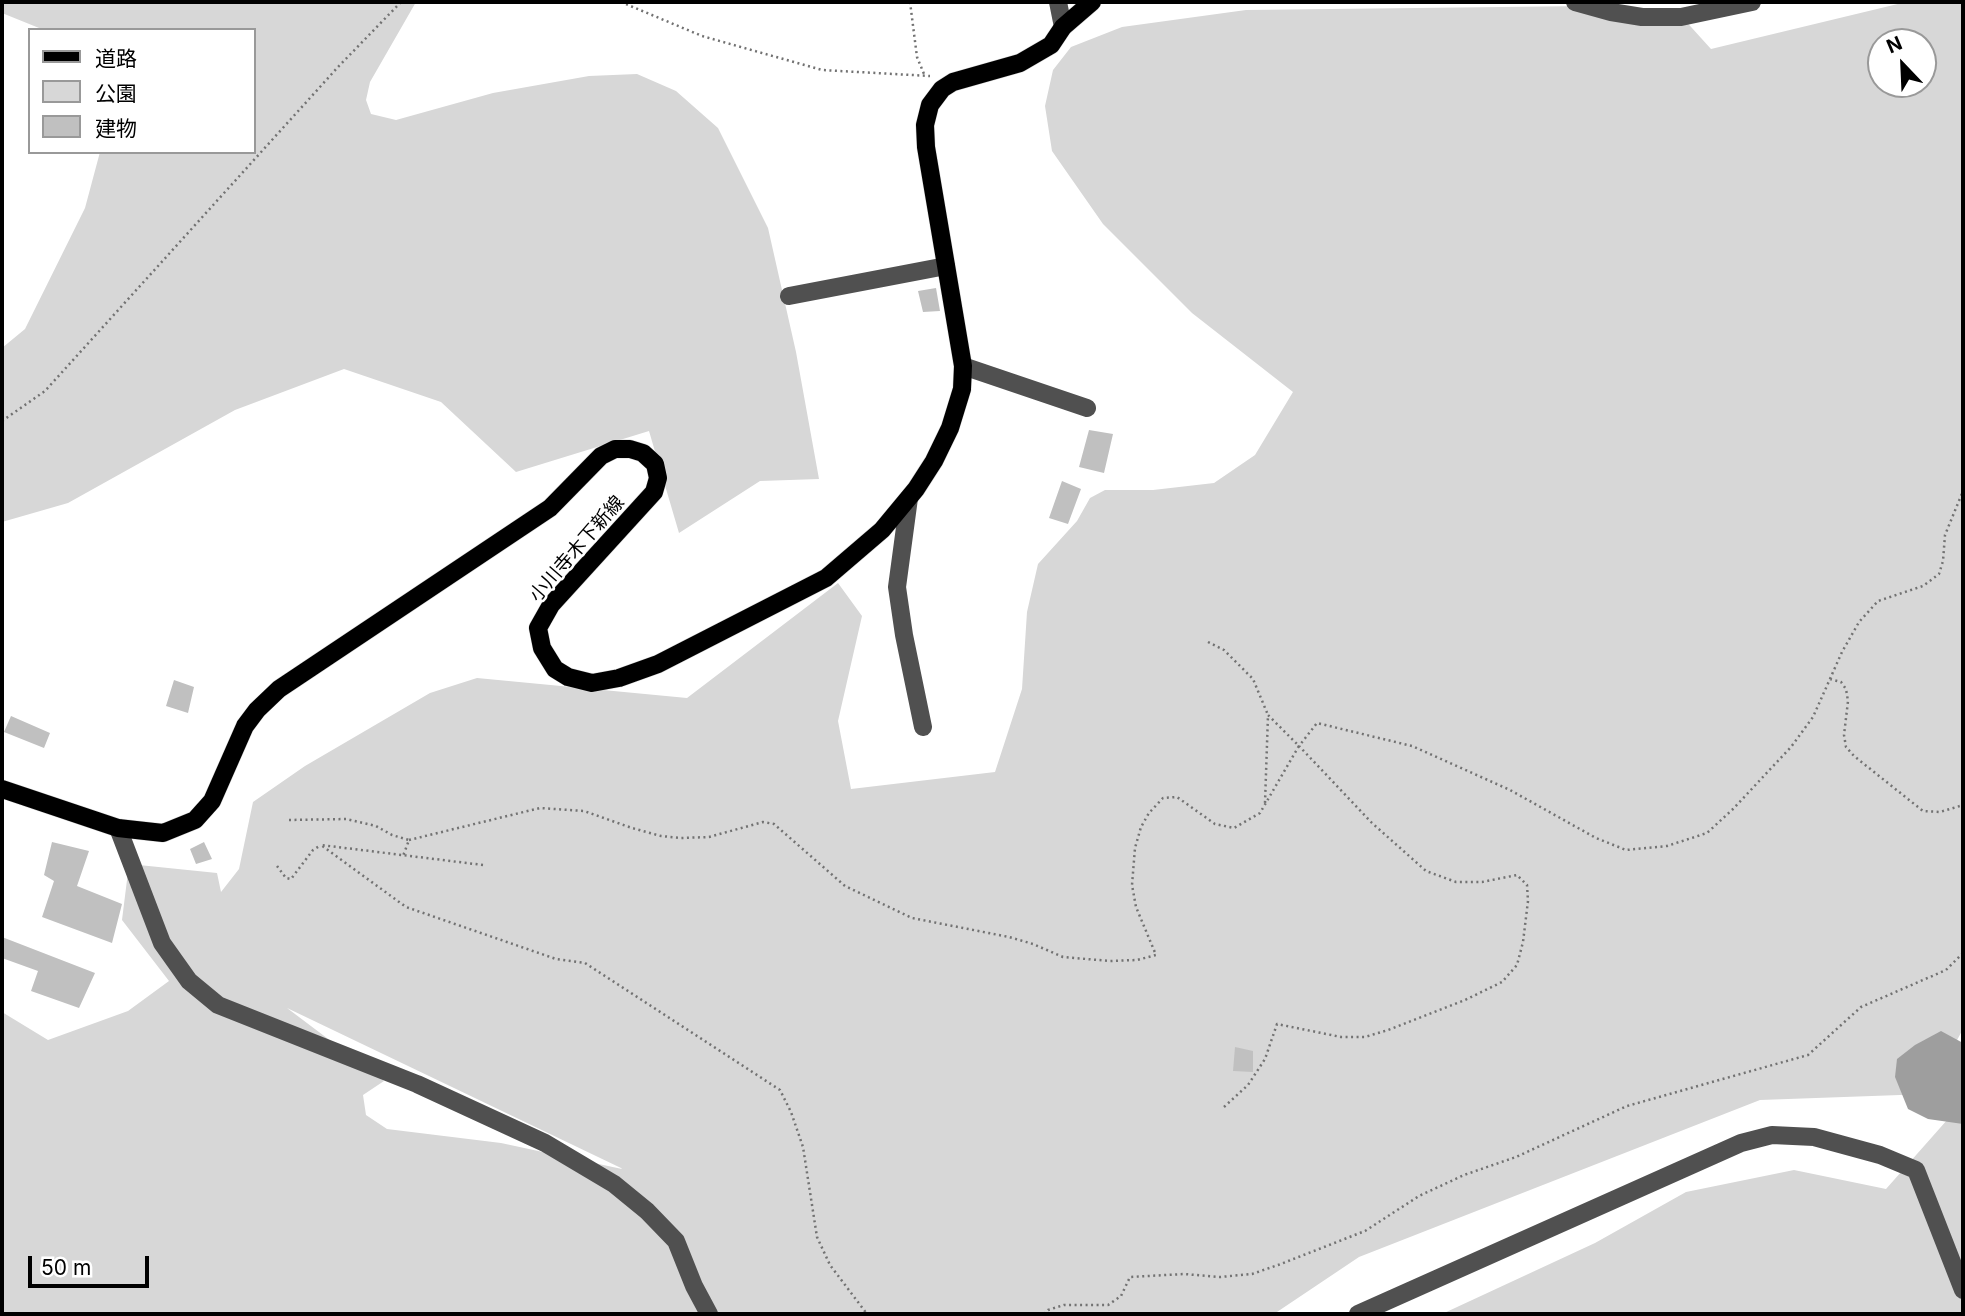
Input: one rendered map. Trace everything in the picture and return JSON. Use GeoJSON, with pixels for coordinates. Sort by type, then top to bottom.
{"type":"FeatureCollection","features":[{"type":"Feature","properties":{"kind":"main road"},"geometry":{"type":"LineString","coordinates":[[953,82],[1020,63],[1051,45],[1063,27],[1092,2]]}},
{"type":"Feature","properties":{"kind":"main road","name":"小川寺木下新線"},"geometry":{"type":"LineString","coordinates":[[2,789],[118,828],[163,833],[195,820],[212,801],[246,726],[257,710],[279,689],[550,508],[601,456],[615,449],[630,449],[643,453],[655,464],[658,478],[654,492],[551,605],[538,628],[542,648],[555,669],[568,677],[592,683],[619,678],[658,664],[825,578],[882,530],[909,498],[934,460],[950,428],[962,389],[964,366],[926,147],[925,125],[930,105],[942,89],[953,82]]}},
{"type":"Feature","properties":{"kind":"street"},"geometry":{"type":"LineString","coordinates":[[1058,2],[1063,27]]}},
{"type":"Feature","properties":{"kind":"street"},"geometry":{"type":"LineString","coordinates":[[1575,2],[1643,17],[1681,17],[1752,2]]}},
{"type":"Feature","properties":{"kind":"street"},"geometry":{"type":"LineString","coordinates":[[789,296],[946,266]]}},
{"type":"Feature","properties":{"kind":"street"},"geometry":{"type":"LineString","coordinates":[[964,366],[1087,408]]}},
{"type":"Feature","properties":{"kind":"street"},"geometry":{"type":"LineString","coordinates":[[909,498],[897,587],[923,727]]}},
{"type":"Feature","properties":{"kind":"street"},"geometry":{"type":"LineString","coordinates":[[118,828],[162,943],[189,981],[218,1005],[416,1084],[545,1143],[614,1184],[647,1211],[676,1241],[694,1286],[709,1314]]}},
{"type":"Feature","properties":{"kind":"street"},"geometry":{"type":"LineString","coordinates":[[1358,1314],[1741,1143],[1772,1135],[1814,1137],[1880,1155],[1916,1170],[1963,1290]]}},
{"type":"Feature","properties":{"kind":"path"},"geometry":{"type":"LineString","coordinates":[[2,421],[45,391],[338,67],[401,2]]}},
{"type":"Feature","properties":{"kind":"path"},"geometry":{"type":"LineString","coordinates":[[621,2],[702,36],[822,70],[924,74],[953,82]]}},
{"type":"Feature","properties":{"kind":"path"},"geometry":{"type":"LineString","coordinates":[[910,2],[917,57],[924,74]]}},
{"type":"Feature","properties":{"kind":"path"},"geometry":{"type":"LineString","coordinates":[[289,820],[346,819],[376,826],[409,840],[540,808],[584,811],[632,828],[681,838],[709,837],[763,822],[774,824],[845,886],[912,918],[1009,937],[1063,957],[1137,960],[1156,955],[1136,907],[1132,885],[1132,863],[1141,827],[1149,813],[1163,798],[1177,797],[1215,824],[1234,828],[1260,813],[1299,746],[1317,723],[1412,746],[1510,790],[1596,838],[1626,850],[1667,846],[1707,833],[1791,747],[1813,718],[1859,622],[1878,601],[1923,586],[1938,574],[1943,561],[1945,535],[1963,491]]}},
{"type":"Feature","properties":{"kind":"path"},"geometry":{"type":"LineString","coordinates":[[1208,642],[1224,650],[1252,679],[1268,715],[1372,823],[1426,871],[1456,882],[1482,882],[1517,875],[1527,885],[1528,901],[1517,965],[1502,982],[1465,1000],[1365,1037],[1341,1037],[1277,1024],[1265,1059],[1248,1085],[1224,1107]]}},
{"type":"Feature","properties":{"kind":"path"},"geometry":{"type":"LineString","coordinates":[[1830,678],[1841,682],[1846,689],[1848,701],[1844,735],[1846,747],[1854,756],[1923,811],[1940,812],[1963,805]]}},
{"type":"Feature","properties":{"kind":"path"},"geometry":{"type":"LineString","coordinates":[[1265,803],[1268,715]]}},
{"type":"Feature","properties":{"kind":"path"},"geometry":{"type":"LineString","coordinates":[[403,856],[409,840]]}},
{"type":"Feature","properties":{"kind":"path"},"geometry":{"type":"LineString","coordinates":[[321,845],[406,907],[556,959],[585,963],[779,1090],[791,1112],[803,1147],[817,1237],[830,1265],[867,1314]]}},
{"type":"Feature","properties":{"kind":"path"},"geometry":{"type":"LineString","coordinates":[[277,866],[291,879],[313,850],[321,845],[483,865]]}},
{"type":"Feature","properties":{"kind":"path"},"geometry":{"type":"LineString","coordinates":[[1044,1314],[1064,1305],[1108,1305],[1121,1296],[1130,1277],[1220,1277],[1252,1274],[1365,1231],[1419,1196],[1464,1175],[1516,1157],[1627,1106],[1808,1055],[1861,1007],[1946,970],[1963,953]]}},
{"type":"Feature","properties":{"kind":"green space"},"geometry":{"type":"Polygon","coordinates":[[[2,2],[416,2],[370,82],[366,100],[371,114],[396,120],[493,93],[589,76],[637,74],[676,91],[718,128],[768,228],[796,352],[819,479],[760,481],[679,533],[649,431],[516,472],[441,402],[344,369],[235,410],[68,503],[2,522],[2,348],[25,329],[85,208],[99,154],[256,154],[256,28],[39,28],[2,13],[2,2]]]}},
{"type":"Feature","properties":{"kind":"green space"},"geometry":{"type":"Polygon","coordinates":[[[1906,2],[1963,2],[1963,1029],[1928,1094],[1760,1100],[1359,1257],[1274,1314],[2,1314],[2,1012],[48,1040],[128,1011],[169,981],[122,920],[129,864],[217,873],[221,892],[239,869],[253,802],[305,766],[430,693],[477,678],[687,698],[838,583],[862,616],[838,721],[851,789],[995,772],[1022,689],[1027,612],[1038,564],[1077,521],[1090,498],[1105,490],[1153,490],[1214,483],[1255,455],[1293,392],[1192,313],[1103,224],[1052,151],[1045,106],[1053,70],[1071,47],[1122,27],[1246,10],[1586,6],[1682,17],[1711,49],[1906,2]],[[287,1008],[384,1081],[363,1095],[366,1115],[387,1129],[501,1143],[621,1168],[287,1008]]]}},
{"type":"Feature","properties":{"kind":"green space"},"geometry":{"type":"Polygon","coordinates":[[[1963,1102],[1963,1314],[1442,1314],[1595,1243],[1686,1192],[1794,1170],[1886,1189],[1963,1102]]]}},
{"type":"Feature","properties":{"kind":"shaded area"},"geometry":{"type":"Polygon","coordinates":[[[1941,1031],[1963,1043],[1963,1124],[1928,1119],[1908,1109],[1895,1077],[1897,1059],[1915,1045],[1941,1031]]]}},
{"type":"Feature","properties":{"kind":"building"},"geometry":{"type":"Polygon","coordinates":[[[936,288],[940,311],[923,312],[918,291],[936,288]]]}},
{"type":"Feature","properties":{"kind":"building"},"geometry":{"type":"Polygon","coordinates":[[[1089,430],[1113,434],[1104,473],[1079,467],[1089,430]]]}},
{"type":"Feature","properties":{"kind":"building"},"geometry":{"type":"Polygon","coordinates":[[[1062,481],[1081,489],[1068,524],[1049,518],[1062,481]]]}},
{"type":"Feature","properties":{"kind":"building"},"geometry":{"type":"Polygon","coordinates":[[[174,680],[194,687],[188,713],[166,706],[174,680]]]}},
{"type":"Feature","properties":{"kind":"building"},"geometry":{"type":"Polygon","coordinates":[[[11,716],[50,733],[44,748],[4,732],[11,716]]]}},
{"type":"Feature","properties":{"kind":"building"},"geometry":{"type":"Polygon","coordinates":[[[52,842],[89,851],[77,886],[122,904],[112,943],[42,917],[54,881],[44,875],[52,842]]]}},
{"type":"Feature","properties":{"kind":"building"},"geometry":{"type":"Polygon","coordinates":[[[204,842],[212,859],[196,864],[190,849],[204,842]]]}},
{"type":"Feature","properties":{"kind":"building"},"geometry":{"type":"Polygon","coordinates":[[[2,937],[95,973],[79,1008],[31,991],[38,971],[2,958],[2,937]]]}},
{"type":"Feature","properties":{"kind":"building"},"geometry":{"type":"Polygon","coordinates":[[[1235,1047],[1253,1051],[1253,1072],[1233,1071],[1235,1047]]]}}]}
